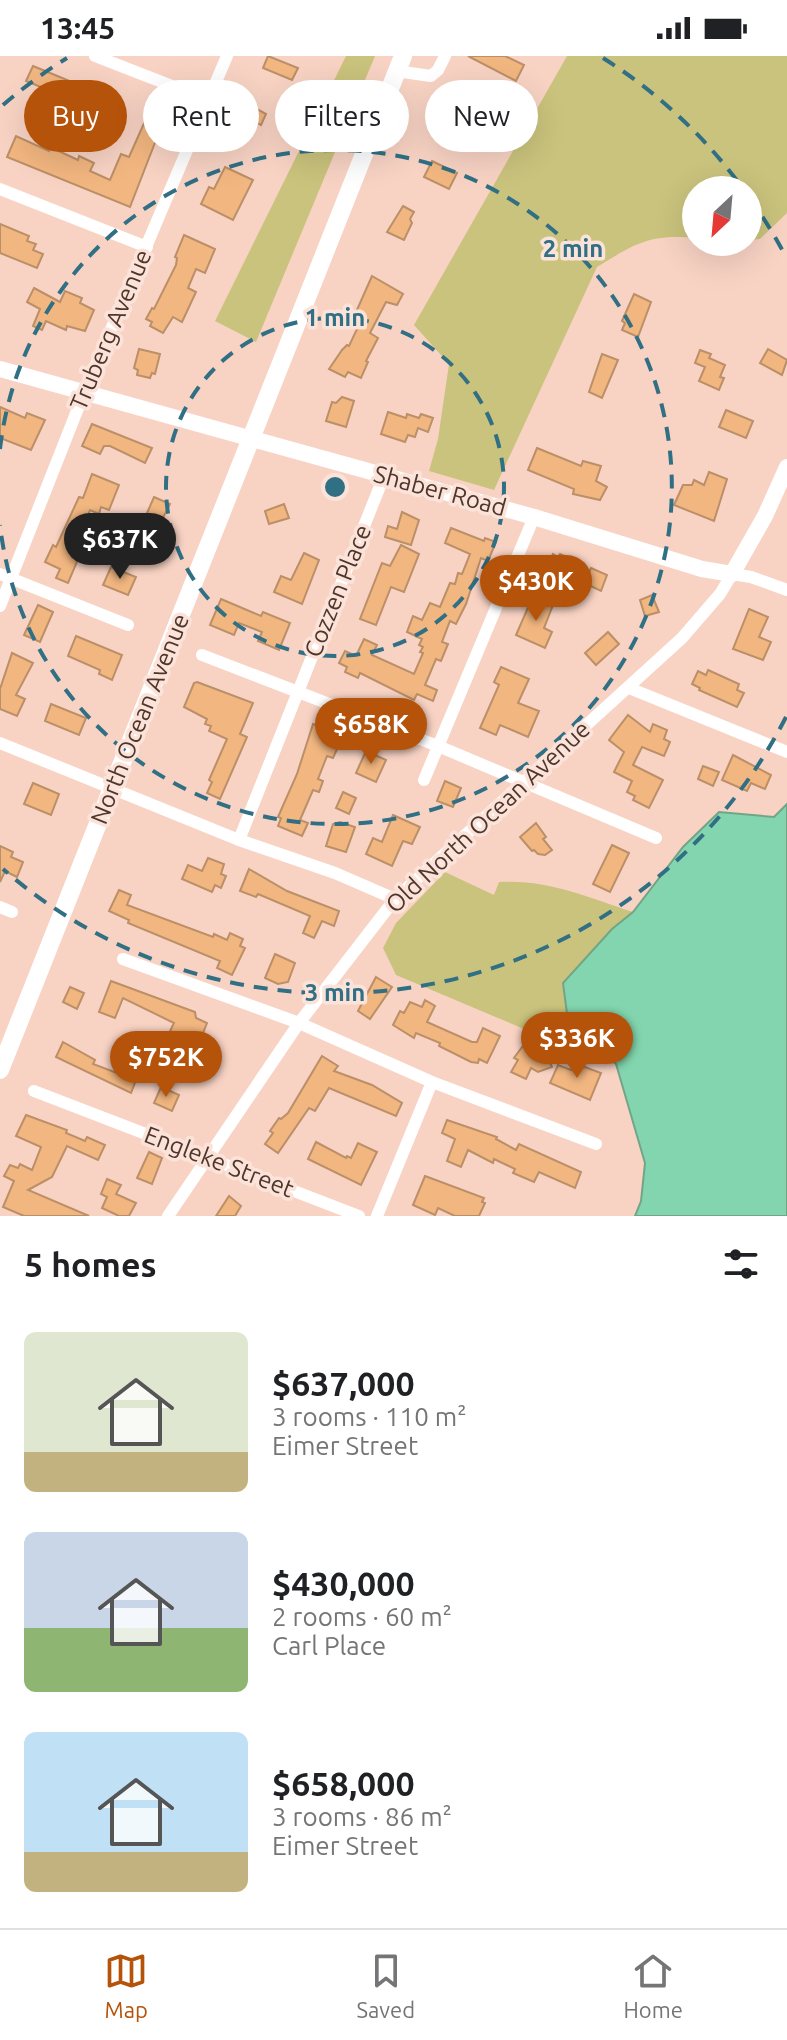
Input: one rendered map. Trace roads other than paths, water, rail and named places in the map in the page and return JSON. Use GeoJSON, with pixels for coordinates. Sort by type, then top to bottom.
{"type":"FeatureCollection","features":[{"type":"Feature","properties":{"kind":"main road","name":"North Ocean Avenue"},"geometry":{"type":"LineString","coordinates":[[0,1070],[400,64]]}},
{"type":"Feature","properties":{"kind":"street"},"geometry":{"type":"LineString","coordinates":[[95,56],[157,80]]}},
{"type":"Feature","properties":{"kind":"street","name":"Truberg Avenue"},"geometry":{"type":"LineString","coordinates":[[217,80],[227,56]]}},
{"type":"Feature","properties":{"kind":"street"},"geometry":{"type":"LineString","coordinates":[[400,64],[431,76],[445,56]]}},
{"type":"Feature","properties":{"kind":"street","name":"Truberg Avenue"},"geometry":{"type":"LineString","coordinates":[[0,606],[6,576],[186,152]]}},
{"type":"Feature","properties":{"kind":"street"},"geometry":{"type":"LineString","coordinates":[[0,189],[147,247]]}},
{"type":"Feature","properties":{"kind":"street","name":"Shaber Road"},"geometry":{"type":"LineString","coordinates":[[0,369],[534,517],[702,569],[751,577],[787,590]]}},
{"type":"Feature","properties":{"kind":"street","name":"Old North Ocean Avenue"},"geometry":{"type":"LineString","coordinates":[[168,1216],[299,1023],[395,899],[629,688],[682,638],[720,594],[765,516],[787,467]]}},
{"type":"Feature","properties":{"kind":"street","name":"Cozzen Place"},"geometry":{"type":"LineString","coordinates":[[239,840],[384,476]]}},
{"type":"Feature","properties":{"kind":"street"},"geometry":{"type":"LineString","coordinates":[[424,780],[534,517]]}},
{"type":"Feature","properties":{"kind":"street"},"geometry":{"type":"LineString","coordinates":[[6,576],[128,625]]}},
{"type":"Feature","properties":{"kind":"street"},"geometry":{"type":"LineString","coordinates":[[202,655],[438,746],[656,838]]}},
{"type":"Feature","properties":{"kind":"street"},"geometry":{"type":"LineString","coordinates":[[629,688],[787,752]]}},
{"type":"Feature","properties":{"kind":"street"},"geometry":{"type":"LineString","coordinates":[[0,743],[239,840],[335,873],[395,899]]}},
{"type":"Feature","properties":{"kind":"street"},"geometry":{"type":"LineString","coordinates":[[123,959],[299,1023],[432,1082],[596,1144]]}},
{"type":"Feature","properties":{"kind":"street"},"geometry":{"type":"LineString","coordinates":[[377,1216],[432,1082]]}},
{"type":"Feature","properties":{"kind":"street","name":"Engleke Street"},"geometry":{"type":"LineString","coordinates":[[34,1091],[359,1216]]}}]}
